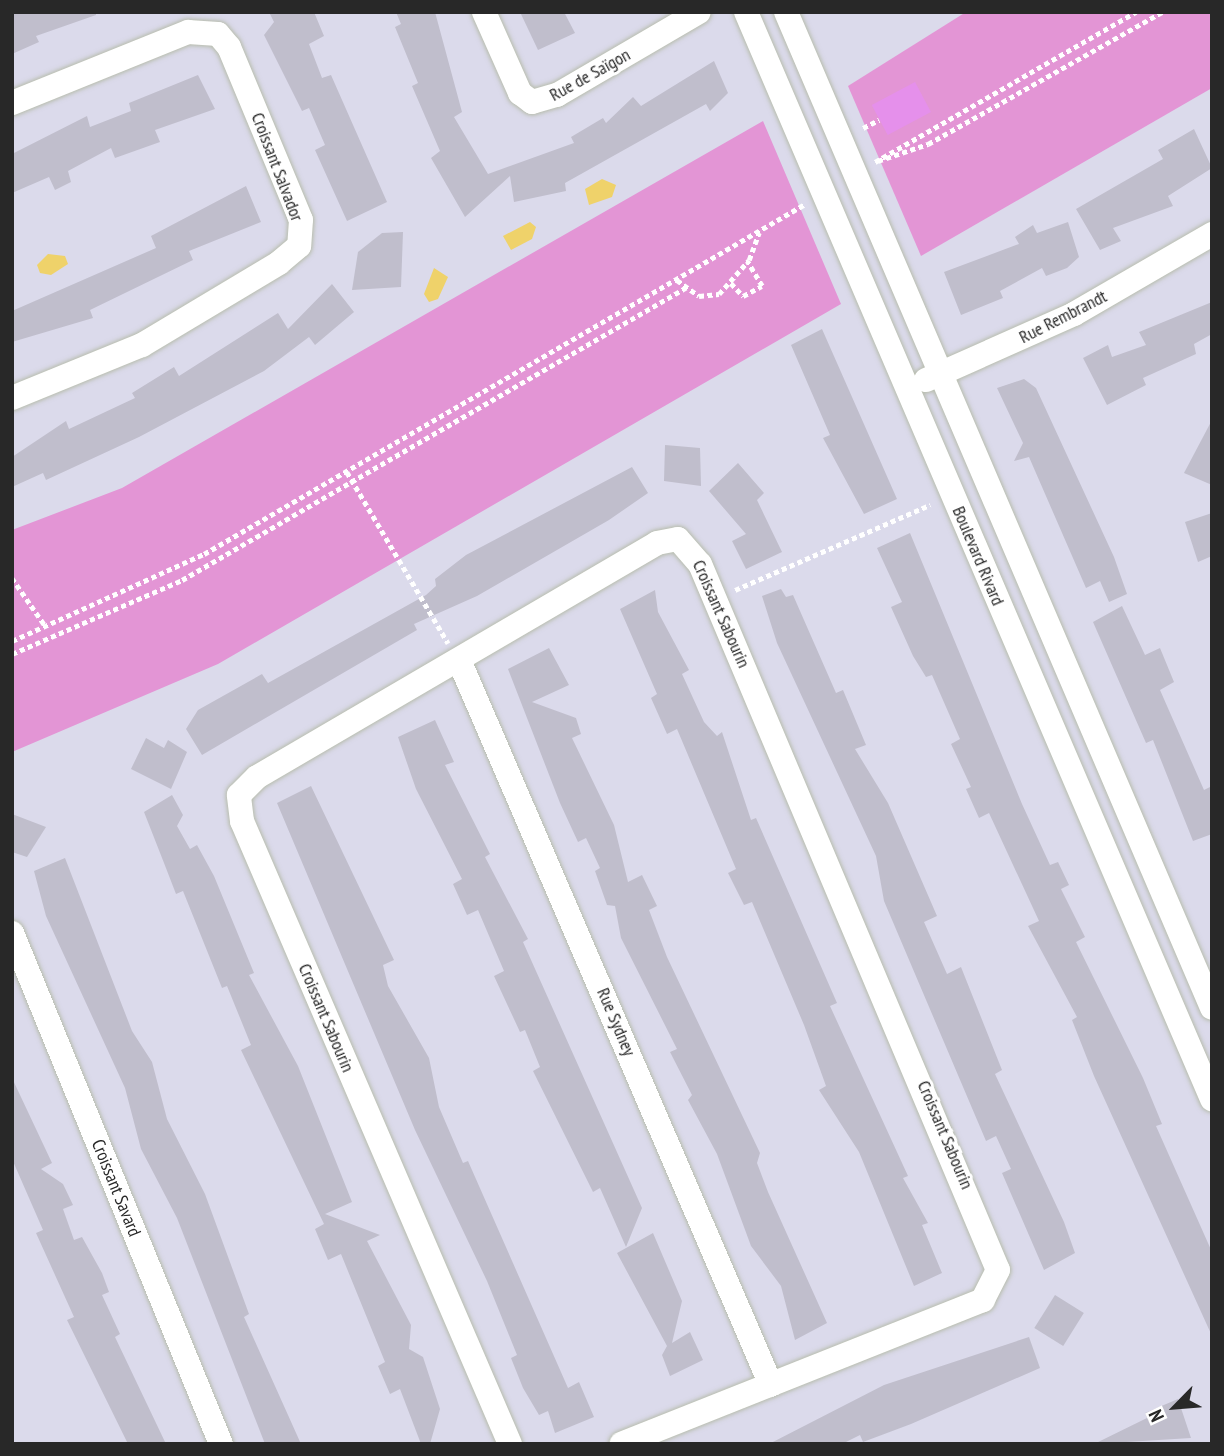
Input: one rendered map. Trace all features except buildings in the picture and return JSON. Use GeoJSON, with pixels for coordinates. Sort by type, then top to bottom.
{"type":"FeatureCollection","features":[{"type":"Feature","properties":{"kind":"street","name":"Rue de Saïgon"},"geometry":{"type":"LineString","coordinates":[[484,12],[520,93],[532,102],[557,95],[699,12]]}},
{"type":"Feature","properties":{"kind":"street","name":"Boulevard Rivard"},"geometry":{"type":"LineString","coordinates":[[746,12],[1212,1099]]}},
{"type":"Feature","properties":{"kind":"street","name":"Boulevard Rivard"},"geometry":{"type":"LineString","coordinates":[[786,12],[1212,1008]]}},
{"type":"Feature","properties":{"kind":"street","name":"Croissant Salvador"},"geometry":{"type":"LineString","coordinates":[[12,103],[188,32],[218,34],[229,47],[301,220],[299,246],[279,263],[142,345],[12,398]]}},
{"type":"Feature","properties":{"kind":"street","name":"Rue Rembrandt"},"geometry":{"type":"LineString","coordinates":[[907,387],[1062,320],[1212,234]]}},
{"type":"Feature","properties":{"kind":"street","name":"Croissant Sabourin"},"geometry":{"type":"LineString","coordinates":[[510,1444],[238,807],[239,795],[257,777],[454,652],[657,543],[678,539],[700,564],[998,1270],[983,1300],[622,1444]]}},
{"type":"Feature","properties":{"kind":"street","name":"Rue Sydney"},"geometry":{"type":"LineString","coordinates":[[454,652],[771,1385]]}},
{"type":"Feature","properties":{"kind":"street","name":"Croissant Savard"},"geometry":{"type":"LineString","coordinates":[[12,933],[221,1444]]}},
{"type":"Feature","properties":{"kind":"path"},"geometry":{"type":"LineString","coordinates":[[1136,12],[877,161],[928,144],[1163,12]]}},
{"type":"Feature","properties":{"kind":"path"},"geometry":{"type":"LineString","coordinates":[[863,128],[879,120]]}},
{"type":"Feature","properties":{"kind":"path"},"geometry":{"type":"LineString","coordinates":[[12,640],[175,570],[802,206]]}},
{"type":"Feature","properties":{"kind":"path"},"geometry":{"type":"LineString","coordinates":[[677,280],[708,298],[731,283],[747,261],[759,232]]}},
{"type":"Feature","properties":{"kind":"path"},"geometry":{"type":"LineString","coordinates":[[731,283],[743,296],[762,286],[747,261]]}},
{"type":"Feature","properties":{"kind":"path"},"geometry":{"type":"LineString","coordinates":[[12,654],[150,597],[354,483],[687,287]]}},
{"type":"Feature","properties":{"kind":"path"},"geometry":{"type":"LineString","coordinates":[[347,472],[454,652]]}},
{"type":"Feature","properties":{"kind":"path"},"geometry":{"type":"LineString","coordinates":[[729,593],[930,505]]}},
{"type":"Feature","properties":{"kind":"path"},"geometry":{"type":"LineString","coordinates":[[12,578],[46,627]]}},
{"type":"Feature","properties":{"kind":"shaded area"},"geometry":{"type":"Polygon","coordinates":[[[966,12],[1212,12],[1212,88],[921,256],[848,86],[966,12]]]}},
{"type":"Feature","properties":{"kind":"shaded area"},"geometry":{"type":"Polygon","coordinates":[[[915,82],[931,112],[888,135],[872,105],[915,82]]]}},
{"type":"Feature","properties":{"kind":"shaded area"},"geometry":{"type":"Polygon","coordinates":[[[763,121],[841,304],[218,664],[12,752],[12,530],[122,488],[763,121]]]}},
{"type":"Feature","properties":{"kind":"shaded area"},"geometry":{"type":"Polygon","coordinates":[[[602,179],[616,185],[612,197],[589,205],[585,189],[602,179]]]}},
{"type":"Feature","properties":{"kind":"shaded area"},"geometry":{"type":"Polygon","coordinates":[[[530,222],[536,227],[532,239],[511,250],[503,236],[530,222]]]}},
{"type":"Feature","properties":{"kind":"shaded area"},"geometry":{"type":"Polygon","coordinates":[[[48,254],[65,256],[68,264],[51,275],[40,273],[37,265],[48,254]]]}},
{"type":"Feature","properties":{"kind":"shaded area"},"geometry":{"type":"Polygon","coordinates":[[[434,268],[448,277],[438,299],[429,302],[424,294],[434,268]]]}}]}
